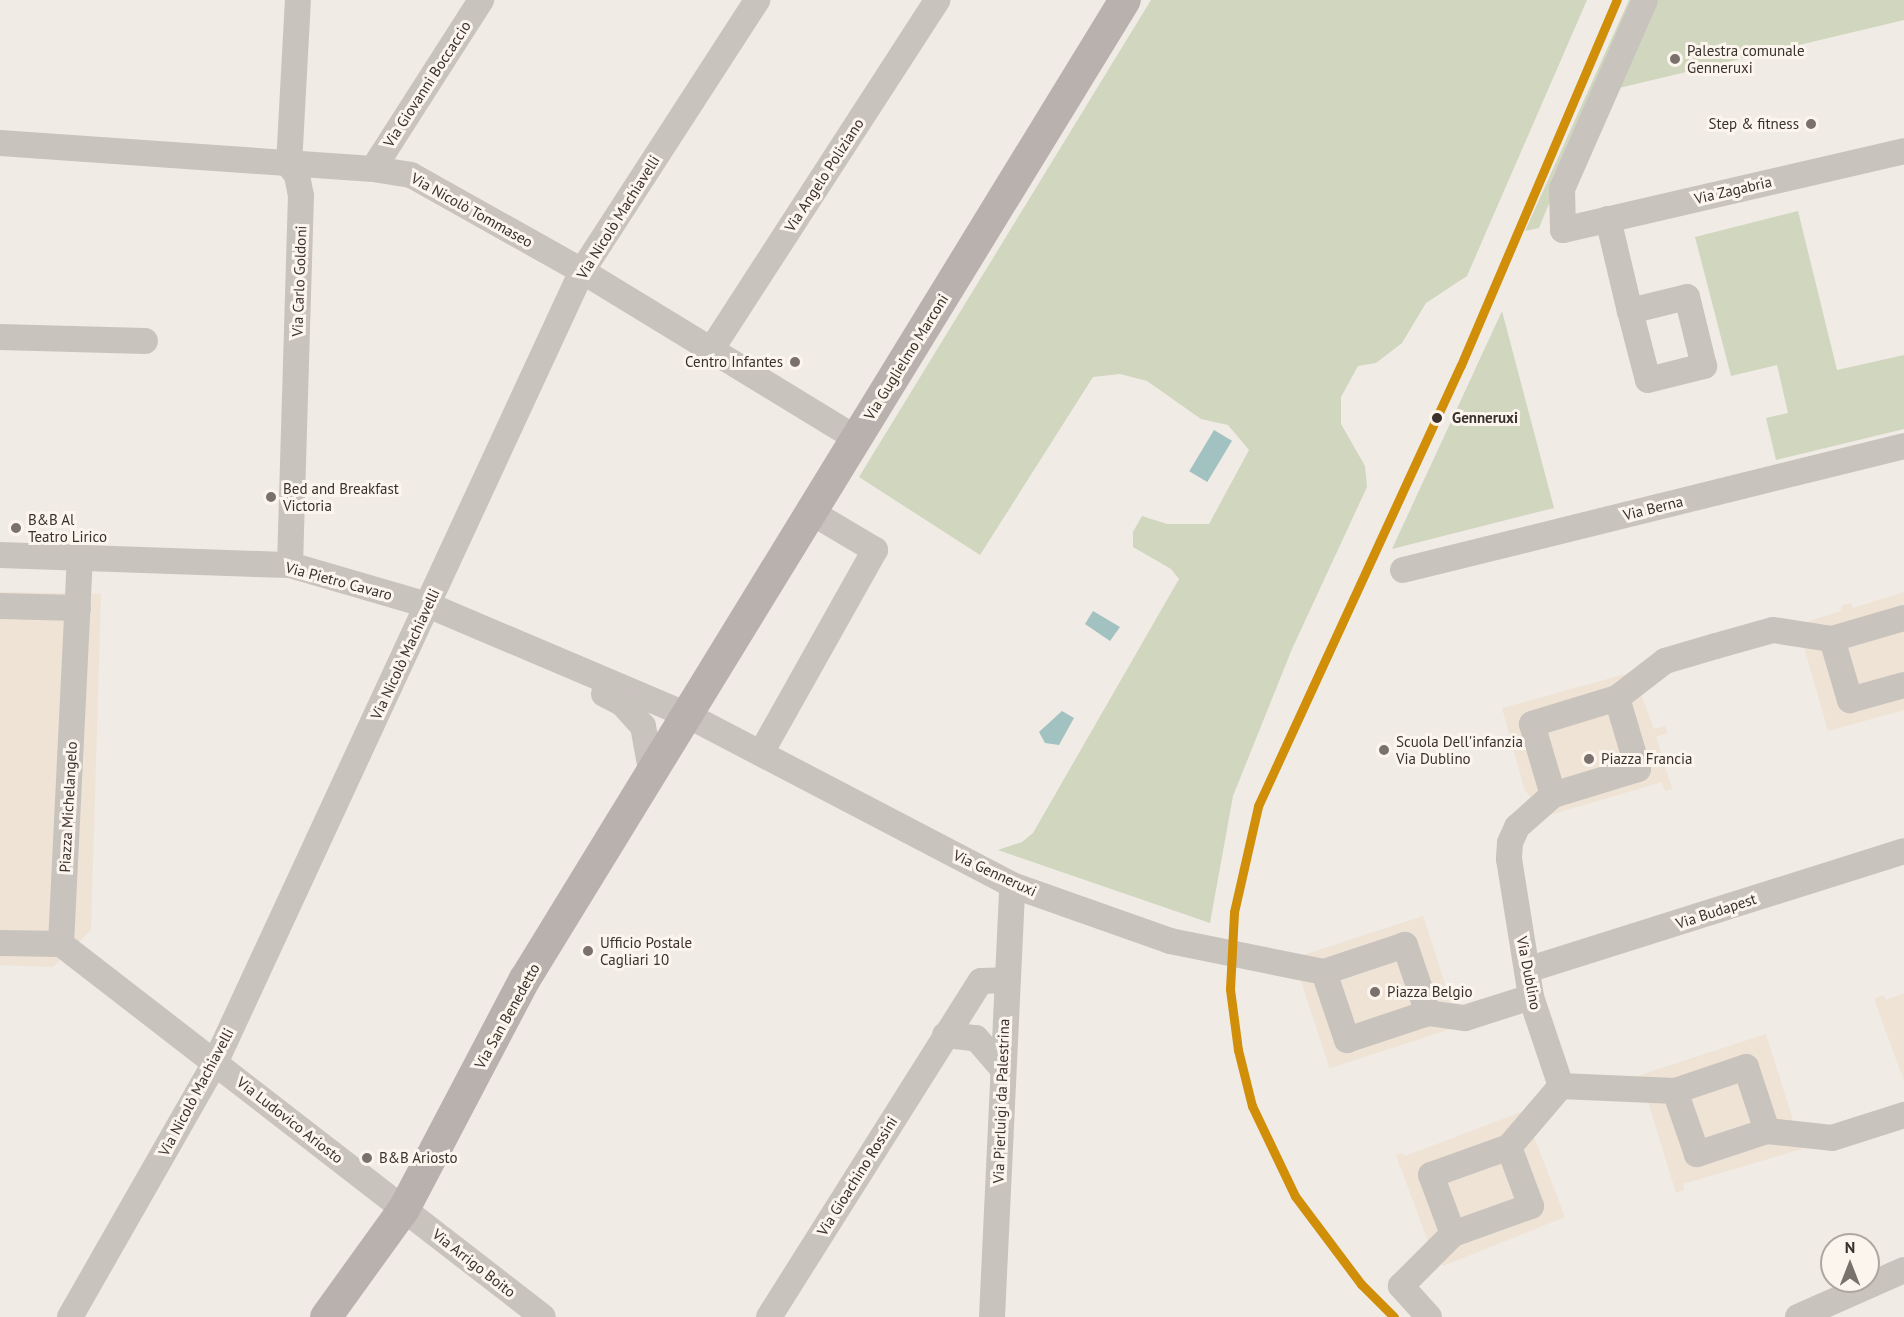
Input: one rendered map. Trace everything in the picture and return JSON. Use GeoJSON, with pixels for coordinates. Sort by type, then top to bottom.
{"type":"FeatureCollection","features":[{"type":"Feature","properties":{"kind":"main road","name":"Via Guglielmo Marconi"},"geometry":{"type":"LineString","coordinates":[[688,716],[1125,0]]}},
{"type":"Feature","properties":{"kind":"main road","name":"Via San Benedetto"},"geometry":{"type":"LineString","coordinates":[[326,1317],[404,1209],[525,979],[651,770],[688,716]]}},
{"type":"Feature","properties":{"kind":"street","name":"Via Carlo Goldoni"},"geometry":{"type":"LineString","coordinates":[[290,565],[301,196],[297,175],[289,165],[298,0]]}},
{"type":"Feature","properties":{"kind":"street","name":"Via Giovanni Boccaccio"},"geometry":{"type":"LineString","coordinates":[[373,169],[481,0]]}},
{"type":"Feature","properties":{"kind":"street","name":"Via Nicolò Machiavelli"},"geometry":{"type":"LineString","coordinates":[[70,1317],[215,1063],[582,271],[757,0]]}},
{"type":"Feature","properties":{"kind":"street","name":"Via Angelo Poliziano"},"geometry":{"type":"LineString","coordinates":[[711,350],[937,0]]}},
{"type":"Feature","properties":{"kind":"street","name":"Via Zagabria"},"geometry":{"type":"LineString","coordinates":[[1646,0],[1562,189],[1563,230],[1904,151]]}},
{"type":"Feature","properties":{"kind":"street","name":"Via Nicolò Tommaseo"},"geometry":{"type":"LineString","coordinates":[[0,143],[289,165],[373,169],[411,175],[582,271],[856,438]]}},
{"type":"Feature","properties":{"kind":"street"},"geometry":{"type":"LineString","coordinates":[[1608,219],[1630,311]]}},
{"type":"Feature","properties":{"kind":"street"},"geometry":{"type":"LineString","coordinates":[[0,337],[145,341]]}},
{"type":"Feature","properties":{"kind":"street","name":"Via Berna"},"geometry":{"type":"LineString","coordinates":[[1403,570],[1904,446]]}},
{"type":"Feature","properties":{"kind":"street"},"geometry":{"type":"LineString","coordinates":[[761,753],[875,550],[812,512]]}},
{"type":"Feature","properties":{"kind":"street","name":"Via Pietro Cavaro"},"geometry":{"type":"LineString","coordinates":[[0,555],[290,565],[428,605],[688,716]]}},
{"type":"Feature","properties":{"kind":"street","name":"Piazza Michelangelo"},"geometry":{"type":"LineString","coordinates":[[61,944],[80,559]]}},
{"type":"Feature","properties":{"kind":"street"},"geometry":{"type":"LineString","coordinates":[[0,606],[78,608]]}},
{"type":"Feature","properties":{"kind":"street"},"geometry":{"type":"LineString","coordinates":[[1617,698],[1638,769],[1553,795],[1532,724],[1617,698],[1665,661],[1716,646],[1773,630],[1832,639],[1904,618]]}},
{"type":"Feature","properties":{"kind":"street"},"geometry":{"type":"LineString","coordinates":[[1832,639],[1850,700],[1904,685]]}},
{"type":"Feature","properties":{"kind":"street","name":"Via Pietro Cavaro"},"geometry":{"type":"LineString","coordinates":[[591,674],[600,692],[622,703],[643,726],[651,770]]}},
{"type":"Feature","properties":{"kind":"street","name":"Via Genneruxi"},"geometry":{"type":"LineString","coordinates":[[688,716],[1012,885],[1170,941],[1324,972]]}},
{"type":"Feature","properties":{"kind":"street","name":"Via Dublino"},"geometry":{"type":"LineString","coordinates":[[1553,795],[1518,827],[1510,843],[1531,997],[1561,1086]]}},
{"type":"Feature","properties":{"kind":"street","name":"Via Budapest"},"geometry":{"type":"LineString","coordinates":[[1527,970],[1904,851]]}},
{"type":"Feature","properties":{"kind":"street","name":"Via Pierluigi da Palestrina"},"geometry":{"type":"LineString","coordinates":[[992,1317],[1012,885]]}},
{"type":"Feature","properties":{"kind":"street"},"geometry":{"type":"LineString","coordinates":[[0,943],[61,944]]}},
{"type":"Feature","properties":{"kind":"street","name":"Via Ludovico Ariosto"},"geometry":{"type":"LineString","coordinates":[[61,944],[404,1209]]}},
{"type":"Feature","properties":{"kind":"street"},"geometry":{"type":"LineString","coordinates":[[1428,1013],[1405,945],[1324,972],[1347,1040],[1428,1013],[1465,1018],[1531,997]]}},
{"type":"Feature","properties":{"kind":"street","name":"Via Gioachino Rossini"},"geometry":{"type":"LineString","coordinates":[[769,1317],[981,981],[1006,980]]}},
{"type":"Feature","properties":{"kind":"street"},"geometry":{"type":"LineString","coordinates":[[945,1035],[976,1038],[1003,1069]]}},
{"type":"Feature","properties":{"kind":"street"},"geometry":{"type":"LineString","coordinates":[[1453,1234],[1431,1174],[1509,1147],[1561,1086],[1675,1091],[1746,1067],[1767,1131]]}},
{"type":"Feature","properties":{"kind":"street"},"geometry":{"type":"LineString","coordinates":[[1675,1091],[1697,1154],[1767,1131],[1832,1138],[1903,1119]]}},
{"type":"Feature","properties":{"kind":"street"},"geometry":{"type":"LineString","coordinates":[[1429,1317],[1401,1286],[1453,1234],[1531,1206],[1509,1147]]}},
{"type":"Feature","properties":{"kind":"street","name":"Via Arrigo Boito"},"geometry":{"type":"LineString","coordinates":[[404,1209],[543,1317]]}},
{"type":"Feature","properties":{"kind":"street"},"geometry":{"type":"LineString","coordinates":[[1798,1317],[1904,1270]]}},
{"type":"Feature","properties":{"kind":"green space"},"geometry":{"type":"Polygon","coordinates":[[[1151,0],[1587,0],[1467,276],[1426,303],[1402,343],[1376,363],[1358,366],[1341,397],[1341,424],[1365,466],[1367,487],[1292,649],[1233,796],[1210,923],[998,850],[1022,842],[1033,833],[1179,579],[1171,569],[1133,547],[1133,532],[1142,516],[1167,524],[1209,524],[1249,450],[1228,425],[1201,419],[1147,381],[1120,374],[1093,377],[980,555],[859,477],[1151,0]]]}},
{"type":"Feature","properties":{"kind":"green space","name":"Palestra comunale Genneruxi"},"geometry":{"type":"Polygon","coordinates":[[[1629,0],[1904,0],[1904,20],[1594,94],[1539,228],[1525,231],[1629,0]]]}},
{"type":"Feature","properties":{"kind":"green space"},"geometry":{"type":"Polygon","coordinates":[[[1798,211],[1837,370],[1904,355],[1904,429],[1776,460],[1766,418],[1788,413],[1777,365],[1731,376],[1695,237],[1798,211]]]}},
{"type":"Feature","properties":{"kind":"green space"},"geometry":{"type":"Polygon","coordinates":[[[1502,311],[1554,508],[1392,549],[1448,428],[1502,311]]]}},
{"type":"Feature","properties":{"kind":"shaded area"},"geometry":{"type":"Polygon","coordinates":[[[0,592],[101,594],[91,930],[53,967],[0,965],[0,592]]]}},
{"type":"Feature","properties":{"kind":"shaded area"},"geometry":{"type":"Polygon","coordinates":[[[1904,592],[1904,710],[1828,731],[1803,643],[1806,622],[1842,611],[1841,606],[1851,603],[1853,608],[1904,592]]]}},
{"type":"Feature","properties":{"kind":"shaded area","name":"Piazza Francia"},"geometry":{"type":"Polygon","coordinates":[[[1633,672],[1654,729],[1665,726],[1668,733],[1656,737],[1672,789],[1665,791],[1662,782],[1543,817],[1524,788],[1502,708],[1633,672]]]}},
{"type":"Feature","properties":{"kind":"shaded area","name":"Piazza Belgio"},"geometry":{"type":"Polygon","coordinates":[[[1423,916],[1459,1026],[1330,1068],[1294,958],[1423,916]]]}},
{"type":"Feature","properties":{"kind":"shaded area"},"geometry":{"type":"Polygon","coordinates":[[[1904,993],[1904,1081],[1874,999],[1884,995],[1886,1000],[1904,993]]]}},
{"type":"Feature","properties":{"kind":"shaded area"},"geometry":{"type":"Polygon","coordinates":[[[1766,1034],[1802,1149],[1683,1184],[1684,1190],[1676,1193],[1640,1075],[1766,1034]]]}},
{"type":"Feature","properties":{"kind":"shaded area"},"geometry":{"type":"Polygon","coordinates":[[[1524,1111],[1565,1217],[1443,1266],[1429,1244],[1396,1155],[1404,1153],[1405,1156],[1524,1111]]]}},
{"type":"Feature","properties":{"kind":"water"},"geometry":{"type":"Polygon","coordinates":[[[1214,430],[1232,441],[1207,482],[1189,471],[1214,430]]]}},
{"type":"Feature","properties":{"kind":"water"},"geometry":{"type":"Polygon","coordinates":[[[1093,611],[1120,627],[1110,641],[1085,624],[1093,611]]]}},
{"type":"Feature","properties":{"kind":"water"},"geometry":{"type":"Polygon","coordinates":[[[1062,711],[1074,718],[1059,745],[1045,743],[1039,732],[1062,711]]]}},
{"type":"Feature","properties":{"kind":"transit line"},"geometry":{"type":"LineString","coordinates":[[1394,1317],[1361,1284],[1295,1196],[1252,1106],[1238,1050],[1230,989],[1234,912],[1258,806],[1461,365],[1617,0]]}},
{"type":"Feature","properties":{"kind":"place","name":"Palestra comunale Genneruxi"},"geometry":{"type":"Point","coordinates":[1675,59]}},
{"type":"Feature","properties":{"kind":"place","name":"Step & fitness"},"geometry":{"type":"Point","coordinates":[1811,124]}},
{"type":"Feature","properties":{"kind":"place","name":"Centro Infantes"},"geometry":{"type":"Point","coordinates":[795,362]}},
{"type":"Feature","properties":{"kind":"place","name":"Genneruxi"},"geometry":{"type":"Point","coordinates":[1437,418]}},
{"type":"Feature","properties":{"kind":"place","name":"Bed and Breakfast Victoria"},"geometry":{"type":"Point","coordinates":[271,497]}},
{"type":"Feature","properties":{"kind":"place","name":"B&B Al Teatro Lirico"},"geometry":{"type":"Point","coordinates":[16,528]}},
{"type":"Feature","properties":{"kind":"place","name":"Scuola Dell'infanzia Via Dublino"},"geometry":{"type":"Point","coordinates":[1384,750]}},
{"type":"Feature","properties":{"kind":"place","name":"Piazza Francia"},"geometry":{"type":"Point","coordinates":[1589,759]}},
{"type":"Feature","properties":{"kind":"place","name":"Ufficio Postale Cagliari 10"},"geometry":{"type":"Point","coordinates":[588,951]}},
{"type":"Feature","properties":{"kind":"place","name":"Piazza Belgio"},"geometry":{"type":"Point","coordinates":[1375,992]}},
{"type":"Feature","properties":{"kind":"place","name":"B&B Ariosto"},"geometry":{"type":"Point","coordinates":[367,1158]}}]}
